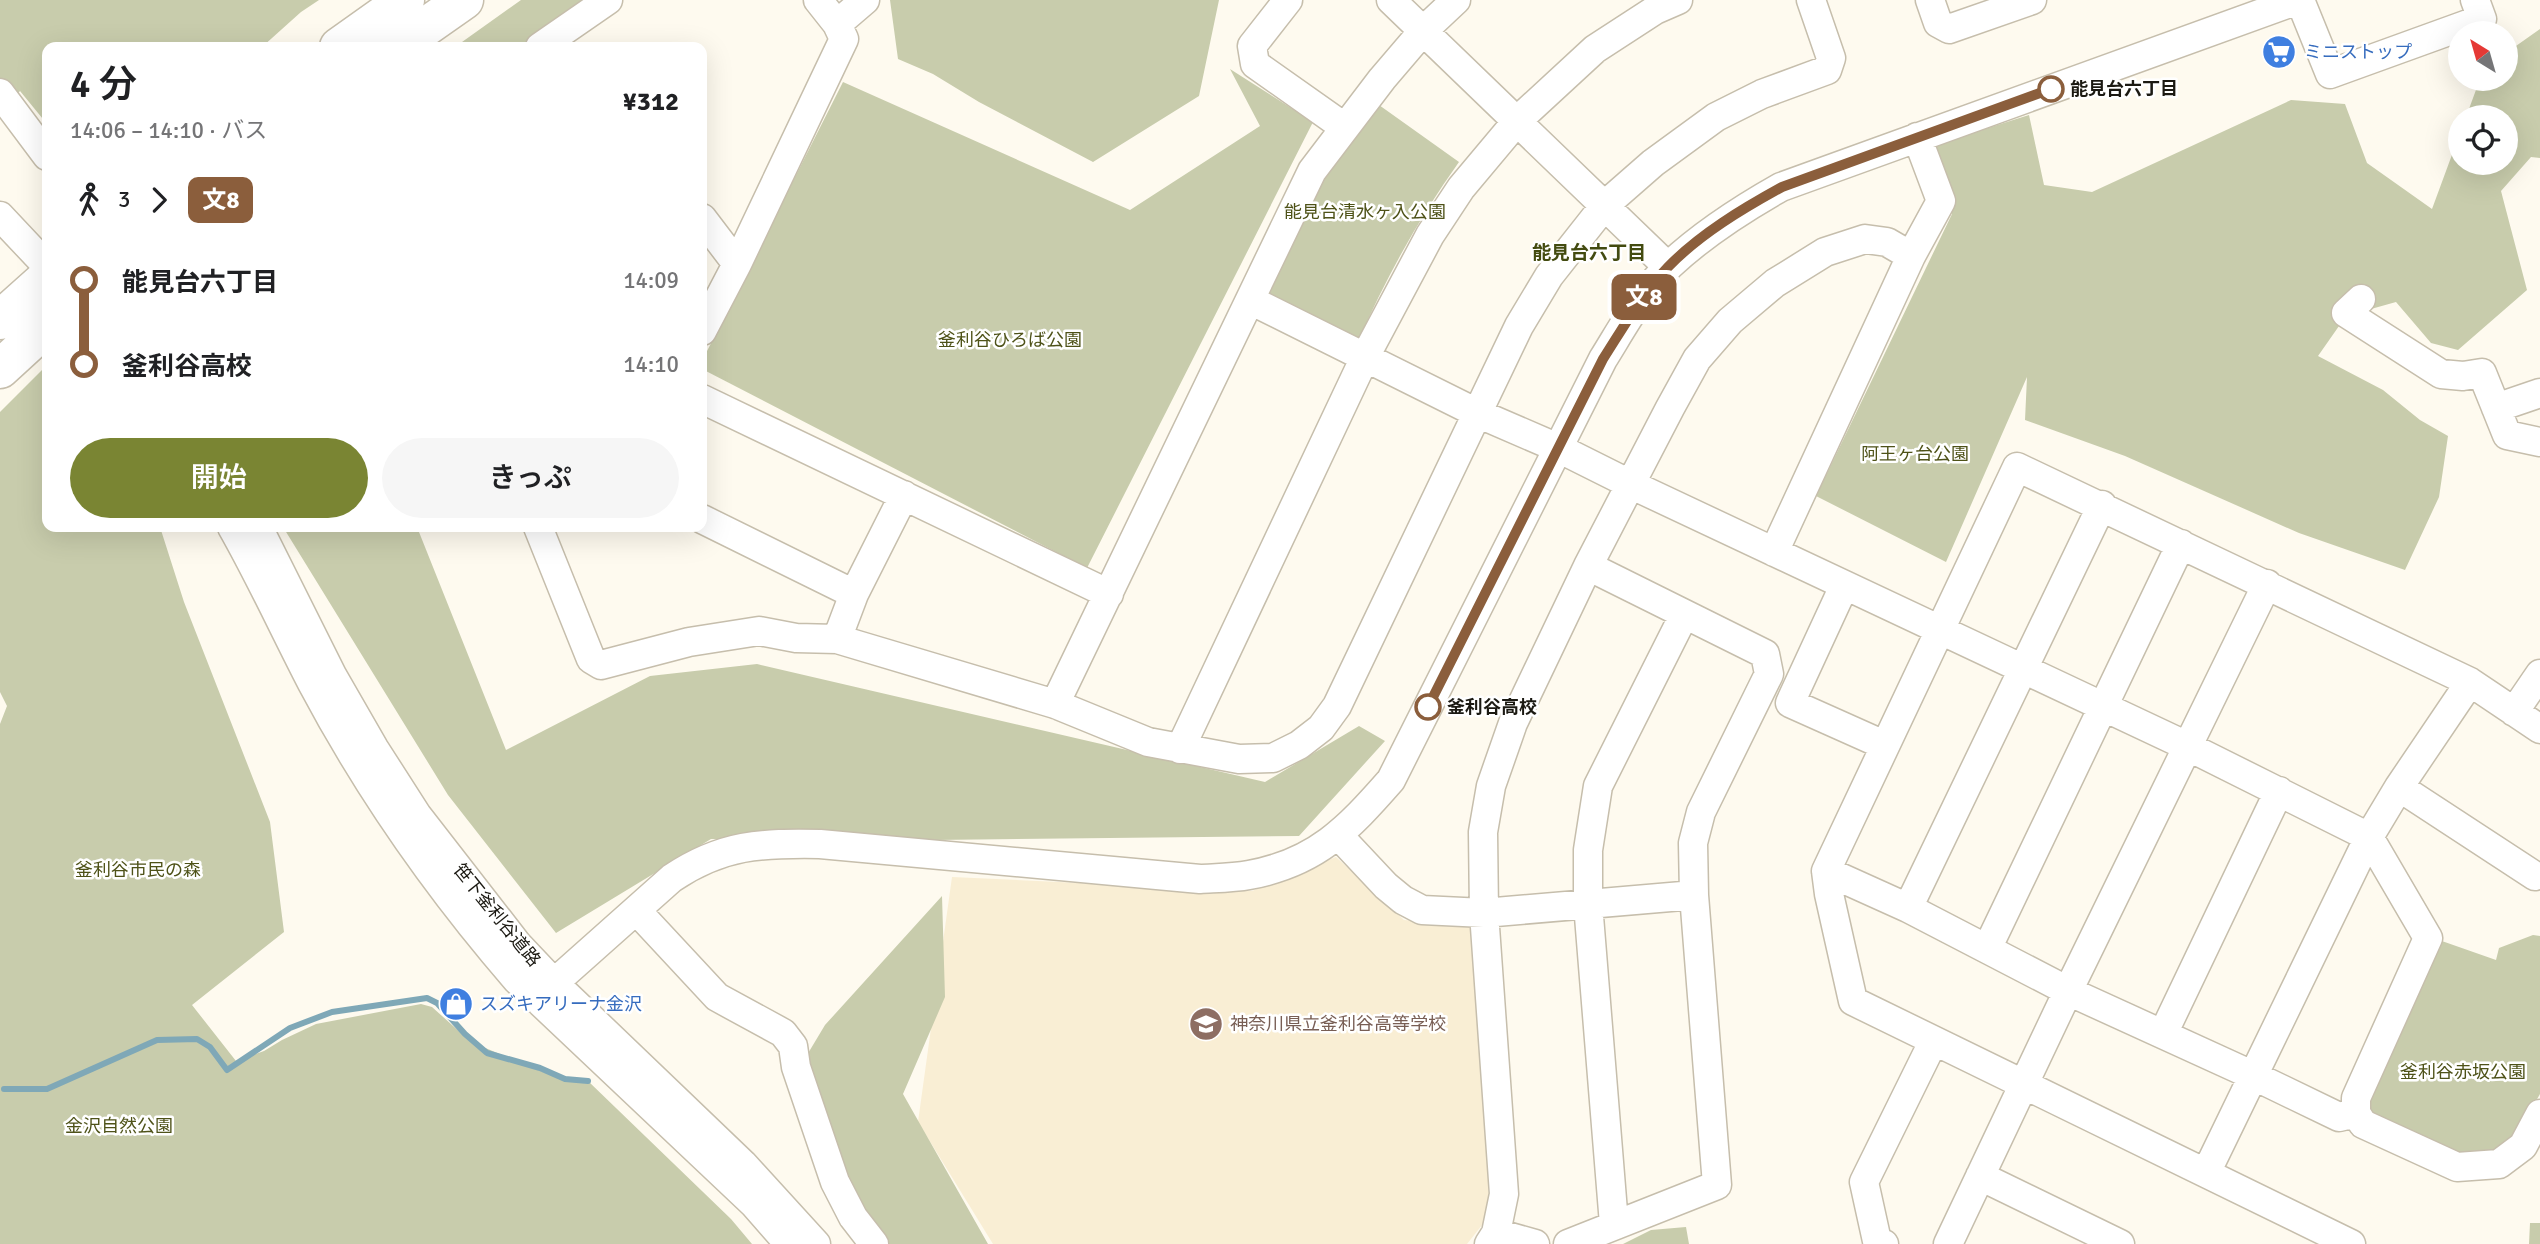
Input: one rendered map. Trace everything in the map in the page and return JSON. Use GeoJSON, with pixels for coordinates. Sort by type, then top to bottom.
{"type":"FeatureCollection","features":[{"type":"Feature","properties":{"kind":"highway"},"geometry":{"type":"LineString","coordinates":[[346,42],[405,0]]}},
{"type":"Feature","properties":{"kind":"highway"},"geometry":{"type":"LineString","coordinates":[[404,42],[464,0]]}},
{"type":"Feature","properties":{"kind":"highway"},"geometry":{"type":"LineString","coordinates":[[0,320],[42,282]]}},
{"type":"Feature","properties":{"kind":"highway"},"geometry":{"type":"LineString","coordinates":[[0,369],[42,331]]}},
{"type":"Feature","properties":{"kind":"street"},"geometry":{"type":"LineString","coordinates":[[558,42],[608,0]]}},
{"type":"Feature","properties":{"kind":"street"},"geometry":{"type":"LineString","coordinates":[[707,321],[844,39],[837,24],[818,0]]}},
{"type":"Feature","properties":{"kind":"street"},"geometry":{"type":"LineString","coordinates":[[837,24],[865,0]]}},
{"type":"Feature","properties":{"kind":"street"},"geometry":{"type":"LineString","coordinates":[[1288,0],[1252,46],[1255,64],[1344,127]]}},
{"type":"Feature","properties":{"kind":"street"},"geometry":{"type":"LineString","coordinates":[[1391,0],[1668,267]]}},
{"type":"Feature","properties":{"kind":"street"},"geometry":{"type":"LineString","coordinates":[[1055,704],[1312,171],[1344,127],[1423,32],[1456,0]]}},
{"type":"Feature","properties":{"kind":"street"},"geometry":{"type":"LineString","coordinates":[[1180,749],[1365,357],[1430,235],[1461,188],[1518,120],[1595,50],[1655,10],[1678,0]]}},
{"type":"Feature","properties":{"kind":"street"},"geometry":{"type":"LineString","coordinates":[[540,532],[591,659],[601,665],[689,642],[759,631],[796,638],[837,639],[1055,704],[1148,742],[1239,759],[1273,758],[1298,745],[1321,728],[1337,706],[1519,326],[1549,276],[1605,205],[1653,163],[1716,117],[1762,94],[1827,70],[1831,58],[1811,0]]}},
{"type":"Feature","properties":{"kind":"street"},"geometry":{"type":"LineString","coordinates":[[1930,0],[1938,23],[1949,29],[2032,0]]}},
{"type":"Feature","properties":{"kind":"street"},"geometry":{"type":"LineString","coordinates":[[545,991],[672,878],[693,864],[725,851],[772,843],[820,844],[1200,879],[1247,876],[1277,869],[1306,857],[1339,836],[1391,780],[1603,359],[1635,309],[1668,267],[1704,237],[1743,209],[1782,187],[1917,137],[2227,12],[2299,0],[2330,74],[2482,19],[2475,0]]}},
{"type":"Feature","properties":{"kind":"street"},"geometry":{"type":"LineString","coordinates":[[0,93],[42,149]]}},
{"type":"Feature","properties":{"kind":"street"},"geometry":{"type":"LineString","coordinates":[[1774,552],[1911,256],[1941,201],[1917,137]]}},
{"type":"Feature","properties":{"kind":"street"},"geometry":{"type":"LineString","coordinates":[[0,216],[42,261]]}},
{"type":"Feature","properties":{"kind":"street"},"geometry":{"type":"LineString","coordinates":[[707,225],[737,264]]}},
{"type":"Feature","properties":{"kind":"street"},"geometry":{"type":"LineString","coordinates":[[1535,1244],[1493,1238],[1504,1194],[1484,913],[1483,832],[1491,786],[1513,723],[1630,484],[1698,359],[1730,321],[1775,283],[1825,252],[1865,239],[1887,242],[1911,256]]}},
{"type":"Feature","properties":{"kind":"street"},"geometry":{"type":"LineString","coordinates":[[2361,299],[2346,313],[2441,374],[2482,373],[2507,435],[2540,442]]}},
{"type":"Feature","properties":{"kind":"street"},"geometry":{"type":"LineString","coordinates":[[1250,300],[1477,413],[1558,448],[1844,586],[2187,746],[2369,837],[2428,938],[2356,1098],[2356,1113],[2363,1124],[2381,1134],[2457,1167],[2499,1164],[2523,1146],[2540,1114]]}},
{"type":"Feature","properties":{"kind":"street"},"geometry":{"type":"LineString","coordinates":[[2496,408],[2540,393]]}},
{"type":"Feature","properties":{"kind":"street"},"geometry":{"type":"LineString","coordinates":[[707,401],[1109,594]]}},
{"type":"Feature","properties":{"kind":"street"},"geometry":{"type":"LineString","coordinates":[[2351,1244],[1853,1001],[1826,871],[2017,467],[2102,505],[2470,682],[2540,730]]}},
{"type":"Feature","properties":{"kind":"street"},"geometry":{"type":"LineString","coordinates":[[837,639],[854,594],[904,495]]}},
{"type":"Feature","properties":{"kind":"street"},"geometry":{"type":"LineString","coordinates":[[1908,908],[2102,505]]}},
{"type":"Feature","properties":{"kind":"street"},"geometry":{"type":"LineString","coordinates":[[707,521],[854,594]]}},
{"type":"Feature","properties":{"kind":"street","name":"笹下釜利谷道路"},"geometry":{"type":"LineString","coordinates":[[235,532],[312,684],[356,760],[400,827],[487,946],[545,991],[743,1164],[816,1244]]}},
{"type":"Feature","properties":{"kind":"street","name":"笹下釜利谷道路"},"geometry":{"type":"LineString","coordinates":[[260,532],[332,675],[374,748],[417,815],[519,945],[545,991],[754,1204],[789,1244]]}},
{"type":"Feature","properties":{"kind":"street"},"geometry":{"type":"LineString","coordinates":[[1987,949],[2181,544]]}},
{"type":"Feature","properties":{"kind":"street"},"geometry":{"type":"LineString","coordinates":[[1568,1244],[1717,1185],[1694,895],[1693,843],[1701,812],[1769,674],[1765,654],[1588,566]]}},
{"type":"Feature","properties":{"kind":"street"},"geometry":{"type":"LineString","coordinates":[[1948,1244],[2068,990],[2266,584]]}},
{"type":"Feature","properties":{"kind":"street"},"geometry":{"type":"LineString","coordinates":[[1844,586],[1790,703],[1884,745]]}},
{"type":"Feature","properties":{"kind":"street"},"geometry":{"type":"LineString","coordinates":[[1614,1224],[1588,904],[1588,850],[1598,786],[1684,615]]}},
{"type":"Feature","properties":{"kind":"street"},"geometry":{"type":"LineString","coordinates":[[2514,712],[2540,674]]}},
{"type":"Feature","properties":{"kind":"street"},"geometry":{"type":"LineString","coordinates":[[2206,1173],[2369,837],[2399,787],[2470,682]]}},
{"type":"Feature","properties":{"kind":"street"},"geometry":{"type":"LineString","coordinates":[[2399,787],[2535,876]]}},
{"type":"Feature","properties":{"kind":"street"},"geometry":{"type":"LineString","coordinates":[[2163,1034],[2279,791]]}},
{"type":"Feature","properties":{"kind":"street"},"geometry":{"type":"LineString","coordinates":[[1339,836],[1386,886],[1422,911],[1484,913],[1694,895]]}},
{"type":"Feature","properties":{"kind":"street"},"geometry":{"type":"LineString","coordinates":[[1826,871],[1908,908],[2068,990],[2339,1117],[2356,1113]]}},
{"type":"Feature","properties":{"kind":"street"},"geometry":{"type":"LineString","coordinates":[[636,910],[717,997],[783,1033],[793,1046],[796,1067],[835,1182],[853,1217],[874,1244]]}},
{"type":"Feature","properties":{"kind":"street"},"geometry":{"type":"LineString","coordinates":[[1884,1244],[1877,1241],[1864,1182],[1933,1042]]}},
{"type":"Feature","properties":{"kind":"street"},"geometry":{"type":"LineString","coordinates":[[1980,1176],[2120,1244]]}},
{"type":"Feature","properties":{"kind":"shaded area","name":"神奈川県立釜利谷高等学校"},"geometry":{"type":"Polygon","coordinates":[[[1336,857],[1404,920],[1475,926],[1490,1215],[1467,1244],[993,1244],[918,1122],[952,877],[1252,891],[1336,857]]]}},
{"type":"Feature","properties":{"kind":"green space"},"geometry":{"type":"Polygon","coordinates":[[[0,0],[319,0],[268,42],[42,42],[42,118],[20,91],[0,116],[0,0]]]}},
{"type":"Feature","properties":{"kind":"green space"},"geometry":{"type":"Polygon","coordinates":[[[521,0],[600,0],[540,42],[462,42],[521,0]]]}},
{"type":"Feature","properties":{"kind":"green space"},"geometry":{"type":"Polygon","coordinates":[[[890,0],[1219,0],[1199,96],[1093,162],[979,102],[933,74],[898,59],[890,0]]]}},
{"type":"Feature","properties":{"kind":"green space"},"geometry":{"type":"Polygon","coordinates":[[[2540,29],[2540,158],[2531,157],[2518,172],[2518,105],[2470,105],[2476,91],[2518,91],[2518,45],[2540,29]]]}},
{"type":"Feature","properties":{"kind":"green space","name":"釜利谷ひろば公園"},"geometry":{"type":"Polygon","coordinates":[[[1230,69],[1313,122],[1087,568],[707,372],[707,351],[843,82],[1130,210],[1260,126],[1230,69]]]}},
{"type":"Feature","properties":{"kind":"green space","name":"阿王ヶ台公園"},"geometry":{"type":"Polygon","coordinates":[[[2291,100],[2345,104],[2367,163],[2432,209],[2448,166],[2448,175],[2515,175],[2501,191],[2527,290],[2458,350],[2431,343],[2396,302],[2346,316],[2318,356],[2383,390],[2420,420],[2448,436],[2439,497],[2405,570],[2299,533],[2125,456],[2025,420],[2027,377],[1946,562],[1816,496],[1952,214],[1934,145],[2029,115],[2044,185],[2092,192],[2291,100]]]}},
{"type":"Feature","properties":{"kind":"green space","name":"能見台清水ヶ入公園"},"geometry":{"type":"Polygon","coordinates":[[[1379,105],[1459,162],[1404,249],[1358,342],[1262,295],[1322,179],[1379,105]]]}},
{"type":"Feature","properties":{"kind":"green space","name":"釜利谷市民の森"},"geometry":{"type":"Polygon","coordinates":[[[42,370],[42,532],[162,532],[184,602],[270,822],[284,932],[192,1005],[236,1061],[264,1051],[316,1024],[421,1004],[432,1007],[471,1042],[543,1072],[588,1081],[731,1219],[752,1244],[0,1244],[0,724],[7,706],[0,692],[0,412],[42,370]]]}},
{"type":"Feature","properties":{"kind":"green space"},"geometry":{"type":"Polygon","coordinates":[[[286,532],[419,532],[506,750],[650,676],[757,664],[1265,782],[1359,726],[1385,741],[1299,836],[934,840],[711,839],[556,933],[448,795],[286,532]]]}},
{"type":"Feature","properties":{"kind":"green space"},"geometry":{"type":"Polygon","coordinates":[[[942,896],[945,997],[903,1094],[988,1244],[882,1244],[847,1198],[801,1065],[825,1025],[942,896]]]}},
{"type":"Feature","properties":{"kind":"green space","name":"釜利谷赤坂公園"},"geometry":{"type":"Polygon","coordinates":[[[2533,935],[2540,936],[2540,1094],[2515,1137],[2497,1151],[2460,1158],[2371,1116],[2365,1100],[2439,940],[2496,960],[2499,948],[2533,935]]]}},
{"type":"Feature","properties":{"kind":"green space"},"geometry":{"type":"Polygon","coordinates":[[[2530,1223],[2540,1223],[2540,1244],[2529,1244],[2530,1223]]]}},
{"type":"Feature","properties":{"kind":"green space"},"geometry":{"type":"Polygon","coordinates":[[[1686,1227],[1689,1244],[1623,1244],[1651,1230],[1686,1227]]]}},
{"type":"Feature","properties":{"kind":"waterway"},"geometry":{"type":"LineString","coordinates":[[4,1089],[47,1089],[157,1040],[197,1039],[210,1047],[227,1070],[290,1028],[332,1012],[427,998],[437,1003],[465,1034],[487,1053],[540,1068],[565,1079],[588,1081]]}},
{"type":"Feature","properties":{"kind":"bus line","name":"文8"},"geometry":{"type":"LineString","coordinates":[[1428,707],[1603,359],[1635,309],[1668,267],[1743,209],[1782,187],[2051,89]]}},
{"type":"Feature","properties":{"kind":"place","name":"ミニストップ"},"geometry":{"type":"Point","coordinates":[2279,52]}},
{"type":"Feature","properties":{"kind":"place","name":"能見台六丁目"},"geometry":{"type":"Point","coordinates":[2051,89]}},
{"type":"Feature","properties":{"kind":"place","name":"釜利谷高校"},"geometry":{"type":"Point","coordinates":[1428,707]}},
{"type":"Feature","properties":{"kind":"place","name":"スズキアリーナ金沢"},"geometry":{"type":"Point","coordinates":[456,1004]}},
{"type":"Feature","properties":{"kind":"place","name":"神奈川県立釜利谷高等学校"},"geometry":{"type":"Point","coordinates":[1206,1024]}},
{"type":"Feature","properties":{"kind":"district","name":"能見台六丁目"},"geometry":{"type":"Point","coordinates":[1589,252]}},
{"type":"Feature","properties":{"kind":"park label","name":"金沢自然公園"},"geometry":{"type":"Point","coordinates":[119,1126]}}]}
